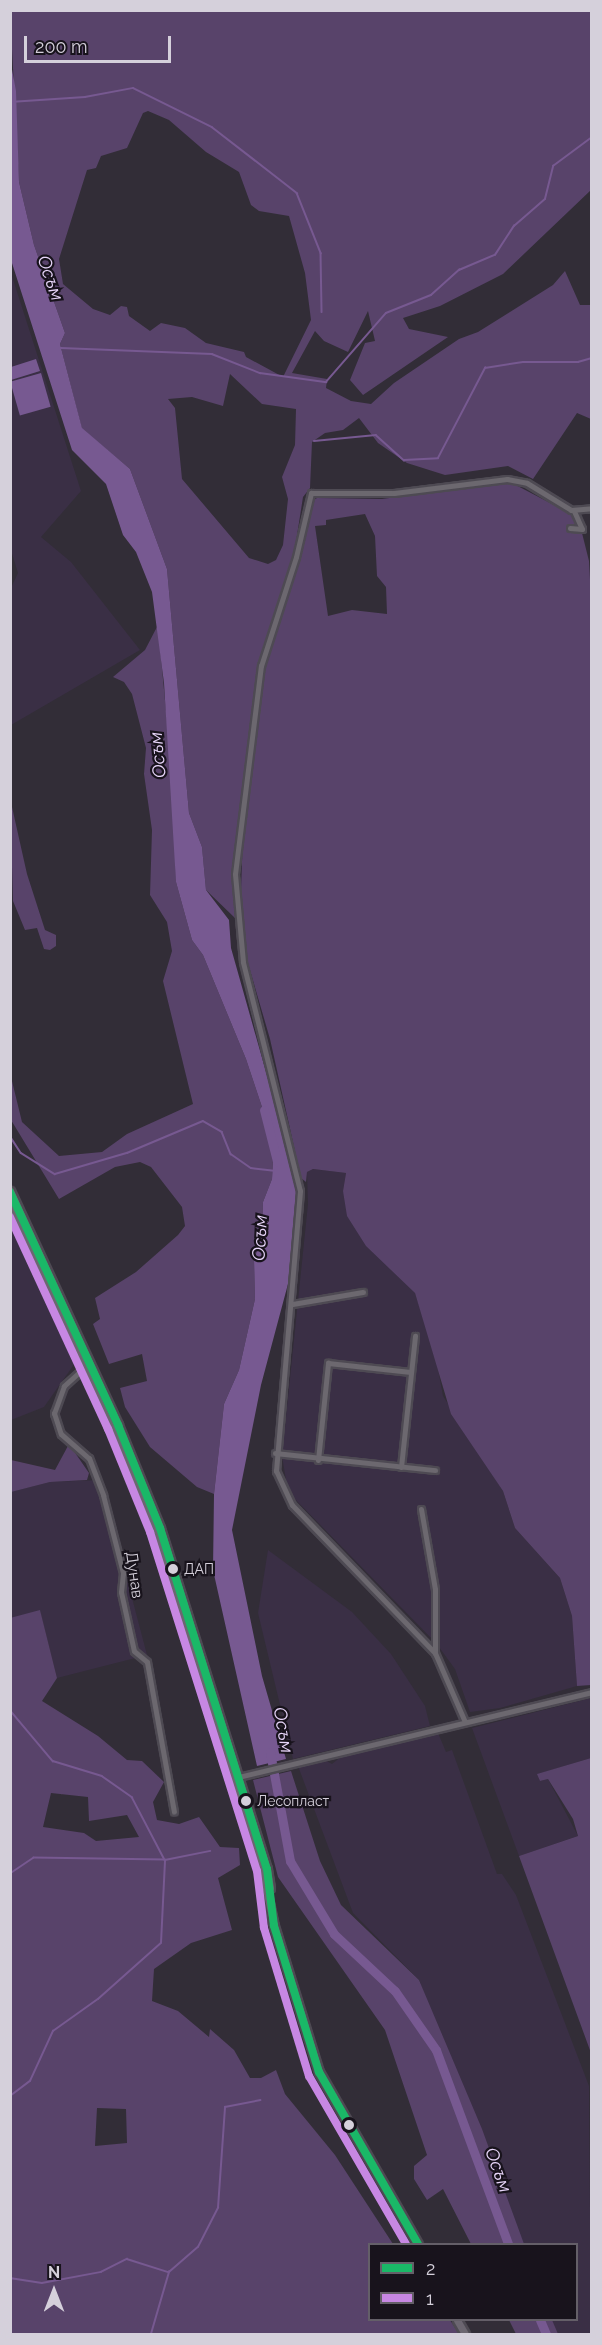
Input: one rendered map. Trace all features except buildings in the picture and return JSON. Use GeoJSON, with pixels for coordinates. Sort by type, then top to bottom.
{"type":"FeatureCollection","features":[{"type":"Feature","properties":{"kind":"main road"},"geometry":{"type":"LineString","coordinates":[[10,1191],[87,1366],[153,1529],[234,1778],[267,1869],[274,1926],[320,2072],[417,2243]]}},
{"type":"Feature","properties":{"kind":"main road"},"geometry":{"type":"LineString","coordinates":[[10,1207],[87,1366]]}},
{"type":"Feature","properties":{"kind":"street"},"geometry":{"type":"LineString","coordinates":[[465,1722],[435,1653],[292,1505],[282,1490],[275,1454],[292,1304],[300,1191],[239,945],[235,874],[261,666],[303,531],[308,497],[318,492],[394,493],[507,478],[527,483],[574,511],[582,529],[570,528]]}},
{"type":"Feature","properties":{"kind":"street"},"geometry":{"type":"LineString","coordinates":[[574,511],[591,508]]}},
{"type":"Feature","properties":{"kind":"street"},"geometry":{"type":"LineString","coordinates":[[292,1304],[363,1292]]}},
{"type":"Feature","properties":{"kind":"street"},"geometry":{"type":"LineString","coordinates":[[401,1467],[415,1336]]}},
{"type":"Feature","properties":{"kind":"street"},"geometry":{"type":"LineString","coordinates":[[318,1460],[328,1363],[411,1372]]}},
{"type":"Feature","properties":{"kind":"street","name":"Дунав"},"geometry":{"type":"LineString","coordinates":[[87,1366],[64,1386],[54,1413],[61,1434],[89,1458],[103,1495],[123,1573],[121,1592],[134,1651],[147,1662],[174,1812]]}},
{"type":"Feature","properties":{"kind":"street"},"geometry":{"type":"LineString","coordinates":[[275,1454],[435,1470]]}},
{"type":"Feature","properties":{"kind":"street"},"geometry":{"type":"LineString","coordinates":[[421,1509],[435,1589],[435,1653]]}},
{"type":"Feature","properties":{"kind":"street"},"geometry":{"type":"LineString","coordinates":[[234,1778],[591,1692]]}},
{"type":"Feature","properties":{"kind":"shaded area"},"geometry":{"type":"Polygon","coordinates":[[[10,11],[591,11],[591,190],[503,274],[440,306],[403,318],[409,329],[448,337],[363,395],[350,380],[365,343],[375,341],[368,311],[348,352],[324,341],[315,331],[292,373],[327,379],[326,388],[351,401],[371,404],[394,383],[459,339],[478,332],[553,285],[565,271],[580,305],[591,305],[591,419],[577,413],[533,479],[508,466],[445,475],[407,463],[378,443],[359,418],[343,430],[325,433],[312,442],[310,488],[303,497],[293,561],[260,667],[234,879],[235,918],[206,890],[202,847],[189,813],[167,569],[130,469],[82,429],[60,344],[65,333],[34,245],[19,182],[10,11]],[[148,111],[143,113],[127,148],[101,156],[96,168],[87,170],[59,259],[63,284],[93,309],[110,315],[121,306],[127,307],[129,316],[150,331],[161,323],[185,328],[206,343],[244,352],[246,357],[283,377],[311,320],[305,273],[289,216],[259,211],[251,205],[239,172],[206,152],[169,120],[148,111]],[[230,374],[223,406],[192,397],[168,399],[175,408],[182,479],[249,558],[268,564],[276,560],[283,545],[288,499],[282,477],[295,445],[296,409],[262,404],[230,374]]]}},
{"type":"Feature","properties":{"kind":"shaded area"},"geometry":{"type":"Polygon","coordinates":[[[11,64],[16,91],[19,182],[34,245],[65,333],[60,344],[82,428],[130,469],[167,569],[189,813],[202,847],[206,890],[229,920],[231,948],[297,1182],[292,1269],[261,1385],[232,1530],[262,1676],[286,1759],[257,1766],[213,1570],[214,1494],[224,1404],[239,1370],[255,1299],[254,1260],[262,1236],[263,1202],[272,1179],[274,1143],[246,1059],[203,955],[192,940],[176,882],[164,683],[152,592],[136,552],[123,535],[106,484],[72,450],[11,260],[11,64]]]}},
{"type":"Feature","properties":{"kind":"shaded area"},"geometry":{"type":"Polygon","coordinates":[[[10,270],[81,491],[41,537],[71,562],[140,650],[11,725],[10,590],[18,573],[10,547],[10,270]]]}},
{"type":"Feature","properties":{"kind":"shaded area"},"geometry":{"type":"Polygon","coordinates":[[[36,359],[40,371],[11,380],[11,367],[36,359]]]}},
{"type":"Feature","properties":{"kind":"shaded area"},"geometry":{"type":"Polygon","coordinates":[[[41,373],[51,407],[20,415],[10,382],[41,373]]]}},
{"type":"Feature","properties":{"kind":"shaded area"},"geometry":{"type":"Polygon","coordinates":[[[510,482],[573,515],[581,529],[589,561],[591,597],[591,1685],[577,1686],[572,1616],[560,1578],[515,1528],[503,1491],[451,1414],[415,1293],[366,1246],[347,1216],[343,1191],[346,1173],[313,1169],[307,1172],[306,1182],[301,1178],[270,1039],[243,946],[240,919],[243,833],[261,691],[268,654],[304,544],[309,502],[317,498],[382,499],[510,482]],[[365,514],[326,520],[326,525],[315,526],[328,616],[352,610],[387,614],[386,587],[377,576],[375,536],[365,514]]]}},
{"type":"Feature","properties":{"kind":"shaded area"},"geometry":{"type":"Polygon","coordinates":[[[158,625],[174,798],[176,882],[192,940],[203,955],[246,1059],[274,1143],[272,1179],[263,1202],[262,1236],[254,1260],[255,1299],[239,1370],[224,1404],[214,1494],[197,1487],[150,1447],[125,1407],[120,1388],[147,1381],[142,1354],[109,1364],[93,1324],[100,1319],[95,1298],[136,1272],[178,1235],[185,1226],[182,1207],[151,1167],[140,1162],[115,1167],[59,1199],[11,1120],[11,1077],[22,1122],[59,1156],[102,1152],[127,1134],[193,1104],[163,981],[172,951],[167,922],[150,895],[152,830],[144,774],[146,748],[132,694],[124,682],[113,677],[145,650],[158,625]]]}},
{"type":"Feature","properties":{"kind":"shaded area"},"geometry":{"type":"Polygon","coordinates":[[[10,798],[27,874],[45,930],[56,935],[56,946],[50,950],[44,949],[37,928],[25,930],[13,901],[10,798]]]}},
{"type":"Feature","properties":{"kind":"shaded area"},"geometry":{"type":"Polygon","coordinates":[[[313,1169],[346,1173],[343,1191],[396,1273],[415,1293],[435,1353],[443,1396],[503,1491],[515,1528],[560,1578],[572,1616],[577,1686],[500,1708],[470,1712],[455,1669],[436,1643],[288,1492],[282,1456],[308,1204],[307,1172],[313,1169]]]}},
{"type":"Feature","properties":{"kind":"shaded area"},"geometry":{"type":"Polygon","coordinates":[[[10,1221],[75,1363],[44,1407],[11,1420],[10,1221]]]}},
{"type":"Feature","properties":{"kind":"shaded area"},"geometry":{"type":"Polygon","coordinates":[[[69,1444],[89,1473],[87,1480],[50,1482],[11,1492],[11,1460],[55,1470],[69,1444]]]}},
{"type":"Feature","properties":{"kind":"shaded area"},"geometry":{"type":"Polygon","coordinates":[[[101,1480],[147,1655],[57,1678],[40,1611],[11,1618],[10,1492],[50,1482],[101,1480]]]}},
{"type":"Feature","properties":{"kind":"shaded area"},"geometry":{"type":"Polygon","coordinates":[[[268,1550],[352,1612],[391,1654],[425,1706],[430,1726],[293,1759],[258,1613],[268,1550]]]}},
{"type":"Feature","properties":{"kind":"shaded area"},"geometry":{"type":"Polygon","coordinates":[[[40,1610],[57,1678],[42,1701],[98,1736],[127,1760],[142,1761],[164,1782],[153,1802],[157,1820],[179,1824],[199,1817],[220,1847],[239,1848],[240,1865],[218,1878],[232,1930],[191,1943],[154,1969],[152,2001],[178,2011],[209,2037],[210,2029],[234,2050],[250,2078],[261,2078],[276,2070],[285,2094],[335,2155],[392,2243],[368,2243],[368,2321],[451,2321],[459,2334],[11,2334],[10,1618],[40,1610]],[[51,1793],[43,1827],[84,1833],[96,1841],[139,1837],[127,1815],[89,1821],[88,1797],[51,1793]],[[97,2108],[95,2146],[127,2143],[126,2109],[97,2108]]]}},
{"type":"Feature","properties":{"kind":"shaded area"},"geometry":{"type":"Polygon","coordinates":[[[591,1698],[591,1758],[538,1774],[540,1781],[548,1779],[578,1836],[519,1856],[472,1728],[591,1698]]]}},
{"type":"Feature","properties":{"kind":"shaded area"},"geometry":{"type":"Polygon","coordinates":[[[438,1733],[446,1752],[452,1750],[497,1874],[502,1874],[516,1895],[589,2086],[591,2334],[557,2334],[551,2321],[578,2321],[578,2243],[522,2243],[419,1980],[353,1913],[298,1766],[325,1760],[332,1764],[342,1756],[438,1733]]]}},
{"type":"Feature","properties":{"kind":"shaded area"},"geometry":{"type":"Polygon","coordinates":[[[592,1758],[591,2053],[519,1856],[578,1836],[573,1819],[548,1779],[540,1781],[537,1774],[592,1758]]]}},
{"type":"Feature","properties":{"kind":"shaded area"},"geometry":{"type":"Polygon","coordinates":[[[291,1771],[320,1861],[341,1905],[419,1980],[482,2129],[524,2243],[470,2243],[443,2189],[427,2200],[414,2179],[414,2166],[427,2155],[385,2030],[278,1877],[253,1780],[291,1771]]]}},
{"type":"Feature","properties":{"kind":"shaded area"},"geometry":{"type":"Polygon","coordinates":[[[510,2321],[552,2321],[558,2334],[516,2334],[510,2321]]]}},
{"type":"Feature","properties":{"kind":"waterway"},"geometry":{"type":"LineString","coordinates":[[10,102],[85,97],[133,88],[212,127],[297,193],[321,253],[322,312]]}},
{"type":"Feature","properties":{"kind":"waterway"},"geometry":{"type":"LineString","coordinates":[[61,348],[212,354],[260,373],[326,382],[386,313],[431,295],[459,270],[495,255],[514,226],[545,199],[553,166],[592,137]]}},
{"type":"Feature","properties":{"kind":"waterway"},"geometry":{"type":"LineString","coordinates":[[314,441],[376,435],[404,460],[438,458],[485,368],[523,362],[578,362],[592,358]]}},
{"type":"Feature","properties":{"kind":"waterway","name":"Осъм"},"geometry":{"type":"LineString","coordinates":[[264,1110],[277,1161]]}},
{"type":"Feature","properties":{"kind":"waterway"},"geometry":{"type":"LineString","coordinates":[[10,1136],[21,1153],[55,1174],[127,1153],[203,1121],[222,1132],[231,1154],[251,1168],[274,1171]]}},
{"type":"Feature","properties":{"kind":"waterway"},"geometry":{"type":"LineString","coordinates":[[10,1710],[53,1761],[102,1776],[132,1797],[165,1860],[34,1858],[10,1874]]}},
{"type":"Feature","properties":{"kind":"waterway","name":"Осъм"},"geometry":{"type":"LineString","coordinates":[[270,1752],[290,1861],[334,1934],[395,1991],[436,2050],[508,2243]]}},
{"type":"Feature","properties":{"kind":"waterway"},"geometry":{"type":"LineString","coordinates":[[10,2096],[30,2081],[53,2031],[98,1999],[161,1943],[165,1860],[210,1851]]}},
{"type":"Feature","properties":{"kind":"waterway"},"geometry":{"type":"LineString","coordinates":[[151,2334],[169,2272],[198,2247],[218,2208],[225,2107],[260,2100]]}},
{"type":"Feature","properties":{"kind":"waterway"},"geometry":{"type":"LineString","coordinates":[[10,2278],[42,2283],[101,2272],[127,2259],[168,2272]]}},
{"type":"Feature","properties":{"kind":"waterway","name":"Осъм"},"geometry":{"type":"LineString","coordinates":[[540,2321],[546,2334]]}},
{"type":"Feature","properties":{"kind":"transit line","name":"2"},"geometry":{"type":"LineString","coordinates":[[10,1192],[118,1425],[160,1528],[267,1869],[274,1926],[319,2072],[417,2243]]}},
{"type":"Feature","properties":{"kind":"transit line","name":"1"},"geometry":{"type":"LineString","coordinates":[[10,1217],[108,1429],[150,1532],[257,1871],[264,1928],[309,2076],[405,2243]]}},
{"type":"Feature","properties":{"kind":"place","name":"ДАП"},"geometry":{"type":"Point","coordinates":[173,1569]}},
{"type":"Feature","properties":{"kind":"place","name":"Лесопласт"},"geometry":{"type":"Point","coordinates":[246,1801]}}]}
